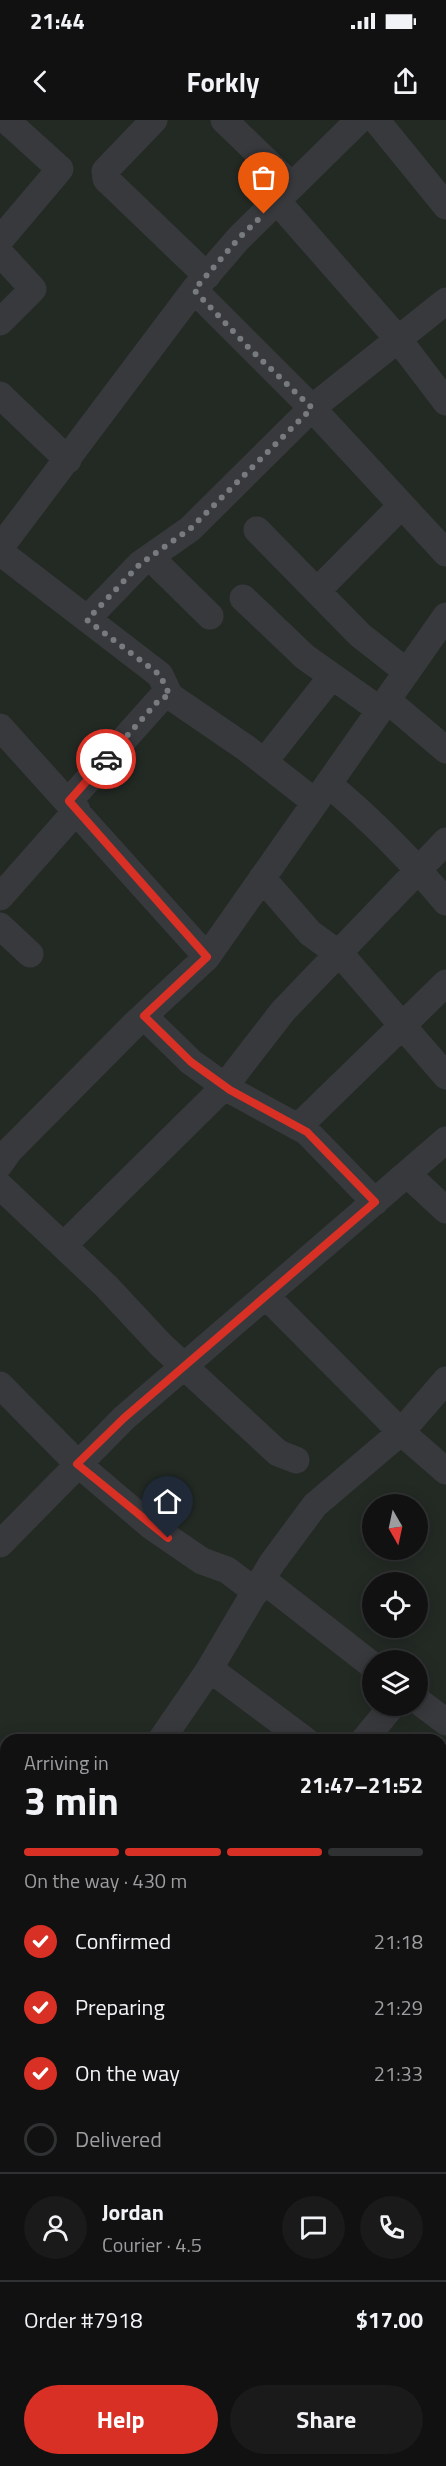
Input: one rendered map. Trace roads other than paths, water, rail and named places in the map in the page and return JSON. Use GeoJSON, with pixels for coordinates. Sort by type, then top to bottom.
{"type":"FeatureCollection","features":[{"type":"Feature","properties":{"kind":"street"},"geometry":{"type":"LineString","coordinates":[[0,240],[60,169],[6,120]]}},
{"type":"Feature","properties":{"kind":"street"},"geometry":{"type":"LineString","coordinates":[[154,120],[105,171],[106,179],[200,283],[249,348],[312,408],[446,553]]}},
{"type":"Feature","properties":{"kind":"street"},"geometry":{"type":"LineString","coordinates":[[224,120],[285,194],[446,402]]}},
{"type":"Feature","properties":{"kind":"street"},"geometry":{"type":"LineString","coordinates":[[359,120],[239,238],[200,283],[0,550],[160,675],[170,696],[264,762],[373,822],[446,902]]}},
{"type":"Feature","properties":{"kind":"street"},"geometry":{"type":"LineString","coordinates":[[376,120],[446,206]]}},
{"type":"Feature","properties":{"kind":"street"},"geometry":{"type":"LineString","coordinates":[[0,253],[33,289],[0,322]]}},
{"type":"Feature","properties":{"kind":"street"},"geometry":{"type":"LineString","coordinates":[[87,620],[150,556],[190,529],[312,408],[446,301]]}},
{"type":"Feature","properties":{"kind":"street"},"geometry":{"type":"LineString","coordinates":[[0,394],[68,460]]}},
{"type":"Feature","properties":{"kind":"street"},"geometry":{"type":"LineString","coordinates":[[317,591],[401,506]]}},
{"type":"Feature","properties":{"kind":"street"},"geometry":{"type":"LineString","coordinates":[[257,530],[360,635],[407,672]]}},
{"type":"Feature","properties":{"kind":"street"},"geometry":{"type":"LineString","coordinates":[[150,556],[210,616]]}},
{"type":"Feature","properties":{"kind":"street"},"geometry":{"type":"LineString","coordinates":[[243,598],[305,657],[332,676],[383,705],[446,750]]}},
{"type":"Feature","properties":{"kind":"street"},"geometry":{"type":"LineString","coordinates":[[0,1164],[9,1151],[144,1016],[207,957],[446,616]]}},
{"type":"Feature","properties":{"kind":"street"},"geometry":{"type":"LineString","coordinates":[[264,762],[332,676]]}},
{"type":"Feature","properties":{"kind":"street"},"geometry":{"type":"LineString","coordinates":[[0,897],[161,698],[170,696]]}},
{"type":"Feature","properties":{"kind":"street"},"geometry":{"type":"LineString","coordinates":[[0,727],[73,805],[207,957]]}},
{"type":"Feature","properties":{"kind":"street"},"geometry":{"type":"LineString","coordinates":[[64,1245],[225,1086],[283,1011],[446,841]]}},
{"type":"Feature","properties":{"kind":"street"},"geometry":{"type":"LineString","coordinates":[[262,878],[309,933],[337,953],[446,1076]]}},
{"type":"Feature","properties":{"kind":"street"},"geometry":{"type":"LineString","coordinates":[[0,926],[30,954]]}},
{"type":"Feature","properties":{"kind":"street"},"geometry":{"type":"LineString","coordinates":[[298,1127],[446,983]]}},
{"type":"Feature","properties":{"kind":"street"},"geometry":{"type":"LineString","coordinates":[[144,1016],[191,1062],[225,1086],[307,1132],[375,1202]]}},
{"type":"Feature","properties":{"kind":"street"},"geometry":{"type":"LineString","coordinates":[[0,1544],[124,1418],[446,1140]]}},
{"type":"Feature","properties":{"kind":"street"},"geometry":{"type":"LineString","coordinates":[[407,1174],[446,1210]]}},
{"type":"Feature","properties":{"kind":"street"},"geometry":{"type":"LineString","coordinates":[[0,1186],[64,1245],[161,1345],[186,1365],[278,1453],[296,1460]]}},
{"type":"Feature","properties":{"kind":"street"},"geometry":{"type":"LineString","coordinates":[[266,1296],[401,1432],[446,1471]]}},
{"type":"Feature","properties":{"kind":"street"},"geometry":{"type":"LineString","coordinates":[[165,1734],[210,1669],[272,1563],[315,1505],[401,1432],[446,1380]]}},
{"type":"Feature","properties":{"kind":"street"},"geometry":{"type":"LineString","coordinates":[[0,1385],[77,1464],[151,1526],[202,1561],[260,1586],[362,1658]]}},
{"type":"Feature","properties":{"kind":"street"},"geometry":{"type":"LineString","coordinates":[[210,1669],[297,1734]]}},
{"type":"Feature","properties":{"kind":"street"},"geometry":{"type":"LineString","coordinates":[[428,1708],[446,1722]]}},
{"type":"Feature","properties":{"kind":"street"},"geometry":{"type":"LineString","coordinates":[[369,1734],[384,1716]]}}]}
